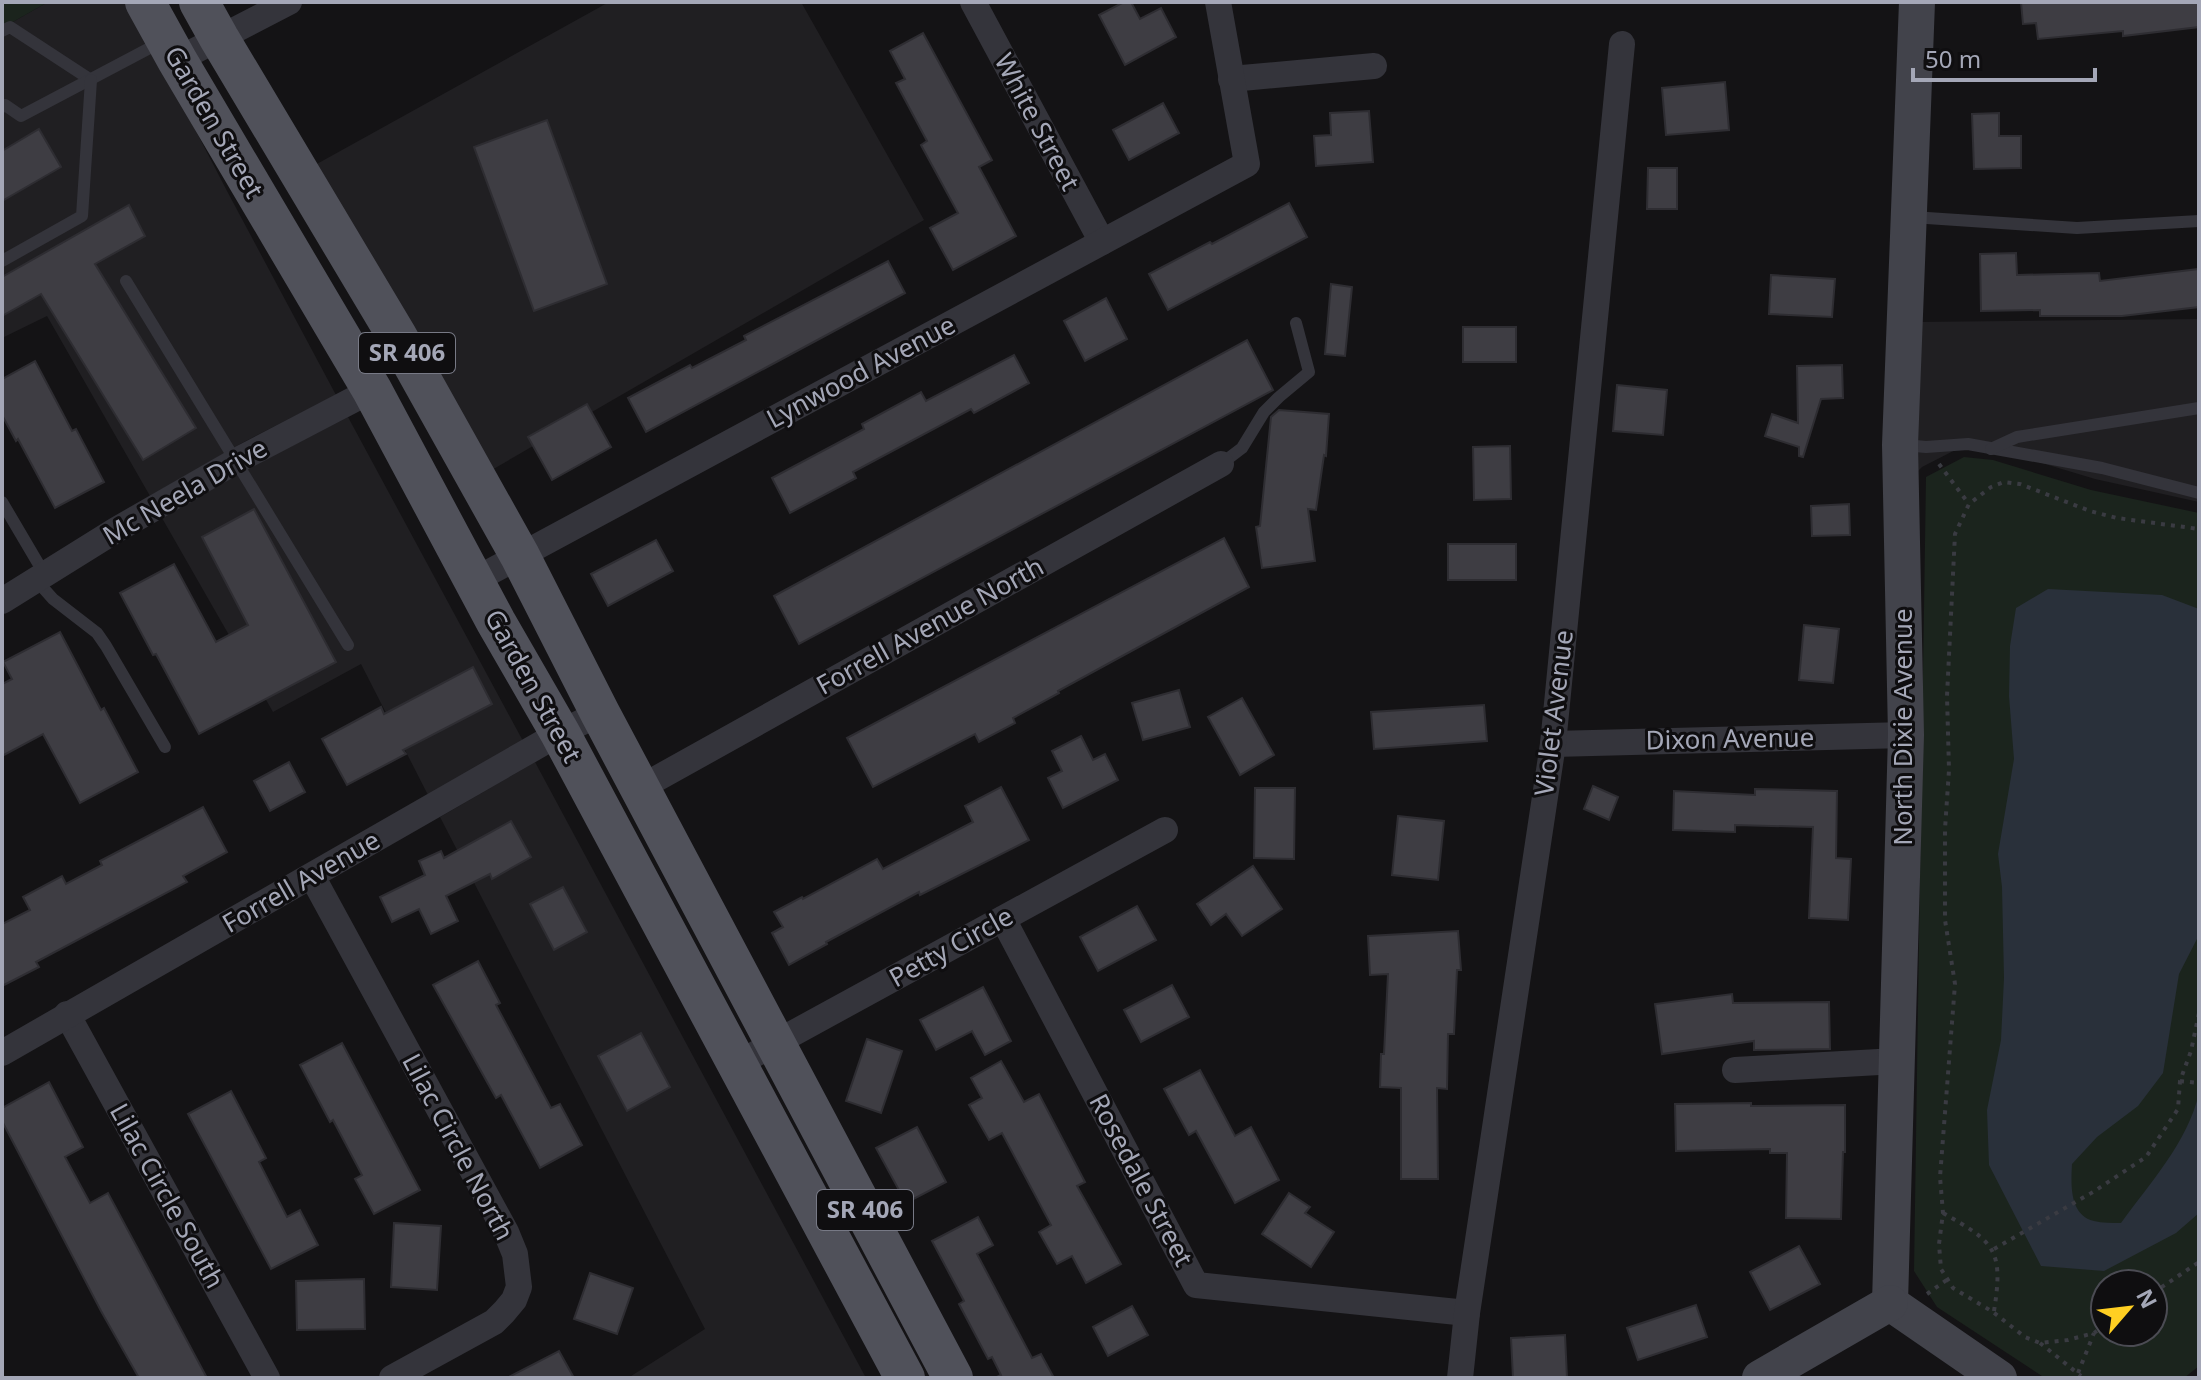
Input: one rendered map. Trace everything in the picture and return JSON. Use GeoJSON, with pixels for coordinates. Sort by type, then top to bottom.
{"type":"FeatureCollection","features":[{"type":"Feature","properties":{"kind":"main road","name":"Garden Street"},"geometry":{"type":"LineString","coordinates":[[145,2],[372,390],[496,622],[560,733],[905,1378]]}},
{"type":"Feature","properties":{"kind":"main road","name":"Garden Street"},"geometry":{"type":"LineString","coordinates":[[199,2],[397,336],[520,556],[953,1378]]}},
{"type":"Feature","properties":{"kind":"street"},"geometry":{"type":"LineString","coordinates":[[171,50],[219,38],[289,2]]}},
{"type":"Feature","properties":{"kind":"street","name":"White Street"},"geometry":{"type":"LineString","coordinates":[[973,2],[1102,242]]}},
{"type":"Feature","properties":{"kind":"street"},"geometry":{"type":"LineString","coordinates":[[1218,2],[1231,79],[1374,66]]}},
{"type":"Feature","properties":{"kind":"street","name":"North Dixie Avenue"},"geometry":{"type":"LineString","coordinates":[[1906,1300],[1897,1061],[1913,446],[1908,217],[1917,2]]}},
{"type":"Feature","properties":{"kind":"street","name":"Violet Avenue"},"geometry":{"type":"LineString","coordinates":[[1460,1378],[1467,1313],[1553,744],[1622,44]]}},
{"type":"Feature","properties":{"kind":"street","name":"Lynwood Avenue"},"geometry":{"type":"LineString","coordinates":[[475,580],[1247,164],[1231,79]]}},
{"type":"Feature","properties":{"kind":"street","name":"Mc Neela Drive"},"geometry":{"type":"LineString","coordinates":[[2,601],[236,461],[372,390]]}},
{"type":"Feature","properties":{"kind":"street","name":"Forrell Avenue North"},"geometry":{"type":"LineString","coordinates":[[640,788],[1221,464]]}},
{"type":"Feature","properties":{"kind":"street","name":"Forrell Avenue"},"geometry":{"type":"LineString","coordinates":[[2,1053],[600,713]]}},
{"type":"Feature","properties":{"kind":"street","name":"Dixon Avenue"},"geometry":{"type":"LineString","coordinates":[[1553,744],[1906,735]]}},
{"type":"Feature","properties":{"kind":"street","name":"Petty Circle"},"geometry":{"type":"LineString","coordinates":[[737,1064],[1165,830]]}},
{"type":"Feature","properties":{"kind":"street","name":"Lilac Circle North"},"geometry":{"type":"LineString","coordinates":[[312,876],[506,1232],[515,1254],[519,1287],[514,1300],[504,1312],[494,1322],[395,1377]]}},
{"type":"Feature","properties":{"kind":"street","name":"Rosedale Street"},"geometry":{"type":"LineString","coordinates":[[1003,919],[1196,1285],[1467,1313]]}},
{"type":"Feature","properties":{"kind":"street","name":"Lilac Circle South"},"geometry":{"type":"LineString","coordinates":[[67,1014],[267,1378]]}},
{"type":"Feature","properties":{"kind":"street"},"geometry":{"type":"LineString","coordinates":[[1735,1070],[1897,1061]]}},
{"type":"Feature","properties":{"kind":"street"},"geometry":{"type":"LineString","coordinates":[[1760,1378],[1906,1300],[1999,1378]]}},
{"type":"Feature","properties":{"kind":"lane"},"geometry":{"type":"LineString","coordinates":[[2,31],[10,27],[91,80]]}},
{"type":"Feature","properties":{"kind":"lane"},"geometry":{"type":"LineString","coordinates":[[2,107],[5,105],[21,116],[91,80],[171,50]]}},
{"type":"Feature","properties":{"kind":"lane"},"geometry":{"type":"LineString","coordinates":[[2,261],[82,216],[91,80]]}},
{"type":"Feature","properties":{"kind":"lane"},"geometry":{"type":"LineString","coordinates":[[1908,217],[2077,228],[2199,221]]}},
{"type":"Feature","properties":{"kind":"lane"},"geometry":{"type":"LineString","coordinates":[[126,281],[348,645]]}},
{"type":"Feature","properties":{"kind":"lane"},"geometry":{"type":"LineString","coordinates":[[1221,464],[1242,448],[1271,404],[1309,372],[1296,323]]}},
{"type":"Feature","properties":{"kind":"lane"},"geometry":{"type":"LineString","coordinates":[[1991,449],[2017,437],[2199,408]]}},
{"type":"Feature","properties":{"kind":"lane"},"geometry":{"type":"LineString","coordinates":[[1913,446],[1968,444],[2102,468],[2199,493]]}},
{"type":"Feature","properties":{"kind":"lane"},"geometry":{"type":"LineString","coordinates":[[2,502],[53,599],[97,633],[165,747]]}},
{"type":"Feature","properties":{"kind":"path"},"geometry":{"type":"LineString","coordinates":[[1913,446],[1969,504]]}},
{"type":"Feature","properties":{"kind":"path"},"geometry":{"type":"LineString","coordinates":[[2089,1347],[2079,1374],[2040,1343],[2025,1337],[1993,1312],[1953,1288],[1941,1269],[1942,1136],[1955,984],[1945,920],[1945,829],[1949,770],[1947,696],[1955,534],[1969,504],[1991,487],[2004,482],[2020,484],[2117,518],[2199,529]]}},
{"type":"Feature","properties":{"kind":"path"},"geometry":{"type":"LineString","coordinates":[[1994,1249],[2093,1192],[2146,1157],[2178,1109],[2180,1081],[2191,1051],[2199,1013]]}},
{"type":"Feature","properties":{"kind":"path"},"geometry":{"type":"LineString","coordinates":[[2180,1081],[2198,1082]]}},
{"type":"Feature","properties":{"kind":"path"},"geometry":{"type":"LineString","coordinates":[[1943,1213],[1978,1233],[1994,1249],[1999,1280],[1993,1312]]}},
{"type":"Feature","properties":{"kind":"path"},"geometry":{"type":"LineString","coordinates":[[2169,1282],[2199,1262]]}},
{"type":"Feature","properties":{"kind":"path"},"geometry":{"type":"LineString","coordinates":[[1906,1300],[1948,1279]]}},
{"type":"Feature","properties":{"kind":"path"},"geometry":{"type":"LineString","coordinates":[[2040,1343],[2057,1343],[2089,1334]]}},
{"type":"Feature","properties":{"kind":"shaded area"},"geometry":{"type":"Polygon","coordinates":[[[2,2],[48,2],[2,28],[2,2]]]}},
{"type":"Feature","properties":{"kind":"shaded area"},"geometry":{"type":"Polygon","coordinates":[[[48,2],[129,2],[336,395],[242,443],[150,496],[47,316],[2,338],[2,28],[48,2]]]}},
{"type":"Feature","properties":{"kind":"shaded area"},"geometry":{"type":"Polygon","coordinates":[[[609,2],[801,2],[924,220],[490,471],[315,165],[609,2]]]}},
{"type":"Feature","properties":{"kind":"shaded area"},"geometry":{"type":"Polygon","coordinates":[[[2199,319],[2199,502],[2095,479],[1995,449],[1963,446],[1917,472],[1918,322],[2199,319]]]}},
{"type":"Feature","properties":{"kind":"shaded area"},"geometry":{"type":"Polygon","coordinates":[[[348,417],[523,741],[428,795],[361,664],[273,712],[162,518],[348,417]]]}},
{"type":"Feature","properties":{"kind":"shaded area"},"geometry":{"type":"Polygon","coordinates":[[[1964,457],[1993,460],[2091,490],[2199,513],[2199,1366],[2184,1378],[2045,1378],[1937,1307],[1914,1271],[1926,477],[1964,457]]]}},
{"type":"Feature","properties":{"kind":"shaded area"},"geometry":{"type":"Polygon","coordinates":[[[2048,589],[2162,595],[2199,609],[2199,935],[2179,974],[2163,1073],[2138,1106],[2097,1137],[2072,1164],[2072,1180],[2073,1198],[2086,1218],[2121,1223],[2177,1145],[2194,1111],[2199,1093],[2199,1213],[2176,1233],[2110,1268],[2089,1270],[2041,1266],[1989,1165],[1987,1110],[2001,1040],[2004,978],[2002,887],[1998,854],[2014,759],[2009,696],[2010,646],[2016,608],[2048,589]]]}},
{"type":"Feature","properties":{"kind":"shaded area"},"geometry":{"type":"Polygon","coordinates":[[[535,762],[866,1378],[628,1378],[705,1329],[440,817],[535,762]]]}},
{"type":"Feature","properties":{"kind":"building"},"geometry":{"type":"Polygon","coordinates":[[[1124,2],[1131,2],[1140,19],[1161,8],[1176,37],[1125,65],[1099,15],[1124,2]]]}},
{"type":"Feature","properties":{"kind":"building"},"geometry":{"type":"Polygon","coordinates":[[[2021,2],[2199,2],[2199,27],[2123,36],[2123,31],[2038,39],[2036,23],[2023,24],[2021,2]]]}},
{"type":"Feature","properties":{"kind":"building"},"geometry":{"type":"Polygon","coordinates":[[[923,33],[992,160],[979,167],[1016,236],[953,270],[930,228],[958,213],[921,145],[927,141],[896,83],[905,79],[890,51],[923,33]]]}},
{"type":"Feature","properties":{"kind":"building"},"geometry":{"type":"Polygon","coordinates":[[[1725,82],[1729,130],[1666,135],[1662,88],[1725,82]]]}},
{"type":"Feature","properties":{"kind":"building"},"geometry":{"type":"Polygon","coordinates":[[[1163,103],[1179,133],[1129,160],[1113,130],[1163,103]]]}},
{"type":"Feature","properties":{"kind":"building"},"geometry":{"type":"Polygon","coordinates":[[[1369,111],[1373,162],[1316,166],[1314,136],[1331,135],[1330,113],[1369,111]]]}},
{"type":"Feature","properties":{"kind":"building"},"geometry":{"type":"Polygon","coordinates":[[[1999,113],[1999,136],[2021,136],[2021,168],[1974,169],[1972,114],[1999,113]]]}},
{"type":"Feature","properties":{"kind":"building"},"geometry":{"type":"Polygon","coordinates":[[[547,120],[607,284],[534,311],[474,147],[547,120]]]}},
{"type":"Feature","properties":{"kind":"building"},"geometry":{"type":"Polygon","coordinates":[[[39,129],[61,167],[2,201],[2,151],[39,129]]]}},
{"type":"Feature","properties":{"kind":"building"},"geometry":{"type":"Polygon","coordinates":[[[1648,168],[1677,168],[1677,209],[1647,209],[1648,168]]]}},
{"type":"Feature","properties":{"kind":"building"},"geometry":{"type":"Polygon","coordinates":[[[1289,203],[1307,237],[1168,310],[1149,274],[1289,203]]]}},
{"type":"Feature","properties":{"kind":"building"},"geometry":{"type":"Polygon","coordinates":[[[129,205],[145,236],[95,264],[196,428],[143,460],[41,294],[2,316],[2,277],[129,205]]]}},
{"type":"Feature","properties":{"kind":"building"},"geometry":{"type":"Polygon","coordinates":[[[2016,253],[2017,275],[2099,273],[2100,281],[2199,269],[2199,307],[2122,316],[2040,316],[2040,310],[1981,311],[1980,254],[2016,253]]]}},
{"type":"Feature","properties":{"kind":"building"},"geometry":{"type":"Polygon","coordinates":[[[888,261],[905,293],[646,432],[628,398],[746,340],[744,336],[888,261]]]}},
{"type":"Feature","properties":{"kind":"building"},"geometry":{"type":"Polygon","coordinates":[[[1771,275],[1835,279],[1832,317],[1769,314],[1771,275]]]}},
{"type":"Feature","properties":{"kind":"building"},"geometry":{"type":"Polygon","coordinates":[[[1331,284],[1352,287],[1345,356],[1325,354],[1331,284]]]}},
{"type":"Feature","properties":{"kind":"building"},"geometry":{"type":"Polygon","coordinates":[[[1106,298],[1127,339],[1085,361],[1064,321],[1106,298]]]}},
{"type":"Feature","properties":{"kind":"building"},"geometry":{"type":"Polygon","coordinates":[[[1463,327],[1516,327],[1516,362],[1463,362],[1463,327]]]}},
{"type":"Feature","properties":{"kind":"building"},"geometry":{"type":"Polygon","coordinates":[[[1247,340],[1273,390],[799,644],[774,596],[1247,340]]]}},
{"type":"Feature","properties":{"kind":"building"},"geometry":{"type":"Polygon","coordinates":[[[1014,355],[1029,383],[974,413],[971,409],[853,472],[856,478],[790,513],[772,478],[864,429],[862,424],[921,392],[926,401],[1014,355]]]}},
{"type":"Feature","properties":{"kind":"building"},"geometry":{"type":"Polygon","coordinates":[[[35,361],[72,431],[76,429],[104,482],[55,508],[2,415],[2,379],[35,361]]]}},
{"type":"Feature","properties":{"kind":"building"},"geometry":{"type":"Polygon","coordinates":[[[1842,365],[1843,398],[1821,399],[1803,457],[1799,456],[1799,447],[1765,436],[1772,414],[1798,423],[1797,366],[1842,365]]]}},
{"type":"Feature","properties":{"kind":"building"},"geometry":{"type":"Polygon","coordinates":[[[1617,385],[1667,390],[1663,435],[1613,431],[1617,385]]]}},
{"type":"Feature","properties":{"kind":"building"},"geometry":{"type":"Polygon","coordinates":[[[587,404],[611,447],[552,480],[528,437],[587,404]]]}},
{"type":"Feature","properties":{"kind":"building"},"geometry":{"type":"Polygon","coordinates":[[[1279,410],[1329,414],[1326,456],[1316,510],[1308,509],[1315,561],[1262,568],[1256,527],[1260,526],[1271,417],[1279,410]]]}},
{"type":"Feature","properties":{"kind":"building"},"geometry":{"type":"Polygon","coordinates":[[[1510,446],[1511,499],[1474,500],[1473,447],[1510,446]]]}},
{"type":"Feature","properties":{"kind":"building"},"geometry":{"type":"Polygon","coordinates":[[[1849,504],[1850,535],[1812,536],[1811,506],[1849,504]]]}},
{"type":"Feature","properties":{"kind":"building"},"geometry":{"type":"Polygon","coordinates":[[[254,509],[336,662],[199,734],[120,593],[174,564],[216,642],[248,625],[202,537],[254,509]]]}},
{"type":"Feature","properties":{"kind":"building"},"geometry":{"type":"Polygon","coordinates":[[[1224,538],[1249,587],[1058,691],[1013,718],[1015,723],[979,742],[975,734],[873,787],[847,738],[1224,538]]]}},
{"type":"Feature","properties":{"kind":"building"},"geometry":{"type":"Polygon","coordinates":[[[656,540],[673,571],[608,606],[591,574],[656,540]]]}},
{"type":"Feature","properties":{"kind":"building"},"geometry":{"type":"Polygon","coordinates":[[[1448,544],[1516,544],[1516,580],[1448,580],[1448,544]]]}},
{"type":"Feature","properties":{"kind":"building"},"geometry":{"type":"Polygon","coordinates":[[[1804,625],[1839,629],[1833,683],[1799,680],[1804,625]]]}},
{"type":"Feature","properties":{"kind":"building"},"geometry":{"type":"Polygon","coordinates":[[[60,632],[138,772],[80,803],[43,734],[2,756],[2,684],[12,679],[3,662],[60,632]]]}},
{"type":"Feature","properties":{"kind":"building"},"geometry":{"type":"Polygon","coordinates":[[[473,667],[492,704],[403,750],[406,754],[347,785],[322,739],[381,707],[384,714],[473,667]]]}},
{"type":"Feature","properties":{"kind":"building"},"geometry":{"type":"Polygon","coordinates":[[[1179,690],[1190,727],[1143,740],[1132,703],[1179,690]]]}},
{"type":"Feature","properties":{"kind":"building"},"geometry":{"type":"Polygon","coordinates":[[[1242,698],[1274,755],[1240,775],[1208,717],[1242,698]]]}},
{"type":"Feature","properties":{"kind":"building"},"geometry":{"type":"Polygon","coordinates":[[[1484,705],[1487,741],[1374,749],[1371,712],[1484,705]]]}},
{"type":"Feature","properties":{"kind":"building"},"geometry":{"type":"Polygon","coordinates":[[[1081,736],[1093,760],[1105,754],[1118,780],[1063,808],[1048,778],[1062,771],[1052,751],[1081,736]]]}},
{"type":"Feature","properties":{"kind":"building"},"geometry":{"type":"Polygon","coordinates":[[[289,762],[305,792],[270,811],[254,781],[289,762]]]}},
{"type":"Feature","properties":{"kind":"building"},"geometry":{"type":"Polygon","coordinates":[[[1593,786],[1618,797],[1609,820],[1584,809],[1593,786]]]}},
{"type":"Feature","properties":{"kind":"building"},"geometry":{"type":"Polygon","coordinates":[[[1001,787],[1029,840],[920,895],[919,892],[789,965],[772,933],[783,927],[774,912],[877,859],[883,869],[973,822],[965,806],[1001,787]]]}},
{"type":"Feature","properties":{"kind":"building"},"geometry":{"type":"Polygon","coordinates":[[[1255,788],[1295,788],[1294,859],[1254,858],[1255,788]]]}},
{"type":"Feature","properties":{"kind":"building"},"geometry":{"type":"Polygon","coordinates":[[[1755,789],[1837,791],[1836,858],[1851,859],[1848,920],[1809,918],[1813,827],[1735,825],[1735,832],[1673,830],[1674,791],[1755,795],[1755,789]]]}},
{"type":"Feature","properties":{"kind":"building"},"geometry":{"type":"Polygon","coordinates":[[[203,807],[227,852],[183,876],[187,882],[36,962],[39,967],[2,986],[2,924],[30,910],[23,897],[62,876],[66,884],[102,865],[100,861],[203,807]]]}},
{"type":"Feature","properties":{"kind":"building"},"geometry":{"type":"Polygon","coordinates":[[[1398,816],[1444,821],[1438,880],[1392,875],[1398,816]]]}},
{"type":"Feature","properties":{"kind":"building"},"geometry":{"type":"Polygon","coordinates":[[[511,821],[531,857],[492,879],[490,874],[446,896],[458,921],[431,934],[419,909],[392,922],[380,897],[425,875],[419,861],[441,851],[444,858],[511,821]]]}},
{"type":"Feature","properties":{"kind":"building"},"geometry":{"type":"Polygon","coordinates":[[[1253,866],[1282,909],[1242,936],[1226,914],[1211,925],[1197,904],[1253,866]]]}},
{"type":"Feature","properties":{"kind":"building"},"geometry":{"type":"Polygon","coordinates":[[[563,887],[587,932],[554,950],[530,904],[563,887]]]}},
{"type":"Feature","properties":{"kind":"building"},"geometry":{"type":"Polygon","coordinates":[[[1137,906],[1156,940],[1098,971],[1080,937],[1137,906]]]}},
{"type":"Feature","properties":{"kind":"building"},"geometry":{"type":"Polygon","coordinates":[[[1458,931],[1461,970],[1457,970],[1454,1034],[1448,1034],[1447,1089],[1437,1088],[1438,1179],[1401,1179],[1401,1088],[1380,1087],[1388,974],[1370,975],[1368,936],[1458,931]]]}},
{"type":"Feature","properties":{"kind":"building"},"geometry":{"type":"Polygon","coordinates":[[[478,961],[500,1003],[496,1005],[551,1108],[560,1104],[582,1145],[540,1168],[501,1095],[496,1098],[433,985],[478,961]]]}},
{"type":"Feature","properties":{"kind":"building"},"geometry":{"type":"Polygon","coordinates":[[[1172,985],[1189,1017],[1141,1042],[1124,1010],[1172,985]]]}},
{"type":"Feature","properties":{"kind":"building"},"geometry":{"type":"Polygon","coordinates":[[[983,987],[1011,1041],[985,1055],[972,1031],[936,1050],[920,1020],[983,987]]]}},
{"type":"Feature","properties":{"kind":"building"},"geometry":{"type":"Polygon","coordinates":[[[1732,994],[1733,1003],[1829,1002],[1830,1049],[1754,1050],[1754,1041],[1662,1054],[1655,1004],[1732,994]]]}},
{"type":"Feature","properties":{"kind":"building"},"geometry":{"type":"Polygon","coordinates":[[[641,1033],[670,1087],[627,1111],[598,1056],[641,1033]]]}},
{"type":"Feature","properties":{"kind":"building"},"geometry":{"type":"Polygon","coordinates":[[[867,1039],[902,1051],[881,1113],[846,1101],[867,1039]]]}},
{"type":"Feature","properties":{"kind":"building"},"geometry":{"type":"Polygon","coordinates":[[[342,1043],[420,1190],[374,1214],[355,1179],[362,1175],[300,1065],[342,1043]]]}},
{"type":"Feature","properties":{"kind":"building"},"geometry":{"type":"Polygon","coordinates":[[[1001,1061],[1024,1102],[1039,1094],[1085,1182],[1077,1186],[1121,1264],[1086,1283],[1072,1256],[1057,1264],[1039,1232],[1051,1225],[1002,1133],[989,1140],[969,1105],[982,1098],[971,1078],[1001,1061]]]}},
{"type":"Feature","properties":{"kind":"building"},"geometry":{"type":"Polygon","coordinates":[[[1200,1070],[1235,1136],[1251,1127],[1279,1180],[1235,1203],[1196,1131],[1189,1135],[1164,1089],[1200,1070]]]}},
{"type":"Feature","properties":{"kind":"building"},"geometry":{"type":"Polygon","coordinates":[[[49,1082],[83,1147],[65,1157],[90,1203],[108,1193],[207,1378],[139,1378],[101,1311],[2,1121],[2,1108],[49,1082]]]}},
{"type":"Feature","properties":{"kind":"building"},"geometry":{"type":"Polygon","coordinates":[[[231,1091],[266,1158],[259,1162],[287,1217],[300,1210],[318,1245],[271,1269],[188,1114],[231,1091]]]}},
{"type":"Feature","properties":{"kind":"building"},"geometry":{"type":"Polygon","coordinates":[[[1751,1103],[1751,1106],[1845,1105],[1841,1219],[1786,1218],[1787,1153],[1770,1153],[1770,1149],[1676,1151],[1675,1104],[1751,1103]]]}},
{"type":"Feature","properties":{"kind":"building"},"geometry":{"type":"Polygon","coordinates":[[[917,1127],[946,1182],[906,1203],[876,1148],[917,1127]]]}},
{"type":"Feature","properties":{"kind":"building"},"geometry":{"type":"Polygon","coordinates":[[[1289,1193],[1310,1207],[1305,1213],[1334,1232],[1311,1267],[1262,1234],[1289,1193]]]}},
{"type":"Feature","properties":{"kind":"building"},"geometry":{"type":"Polygon","coordinates":[[[978,1217],[993,1245],[977,1254],[1032,1358],[1041,1354],[1054,1378],[995,1378],[1001,1375],[992,1357],[988,1359],[959,1304],[964,1301],[932,1241],[978,1217]]]}},
{"type":"Feature","properties":{"kind":"building"},"geometry":{"type":"Polygon","coordinates":[[[394,1223],[441,1226],[437,1290],[391,1287],[394,1223]]]}},
{"type":"Feature","properties":{"kind":"building"},"geometry":{"type":"Polygon","coordinates":[[[1799,1246],[1820,1284],[1770,1310],[1750,1272],[1799,1246]]]}},
{"type":"Feature","properties":{"kind":"building"},"geometry":{"type":"Polygon","coordinates":[[[590,1273],[633,1288],[617,1334],[574,1319],[590,1273]]]}},
{"type":"Feature","properties":{"kind":"building"},"geometry":{"type":"Polygon","coordinates":[[[364,1279],[365,1329],[297,1330],[296,1281],[364,1279]]]}},
{"type":"Feature","properties":{"kind":"building"},"geometry":{"type":"Polygon","coordinates":[[[1696,1305],[1707,1337],[1638,1360],[1627,1328],[1696,1305]]]}},
{"type":"Feature","properties":{"kind":"building"},"geometry":{"type":"Polygon","coordinates":[[[1132,1306],[1148,1335],[1108,1356],[1093,1327],[1132,1306]]]}},
{"type":"Feature","properties":{"kind":"building"},"geometry":{"type":"Polygon","coordinates":[[[1565,1335],[1567,1378],[1513,1378],[1511,1338],[1565,1335]]]}},
{"type":"Feature","properties":{"kind":"building"},"geometry":{"type":"Polygon","coordinates":[[[559,1351],[574,1378],[507,1378],[559,1351]]]}}]}
